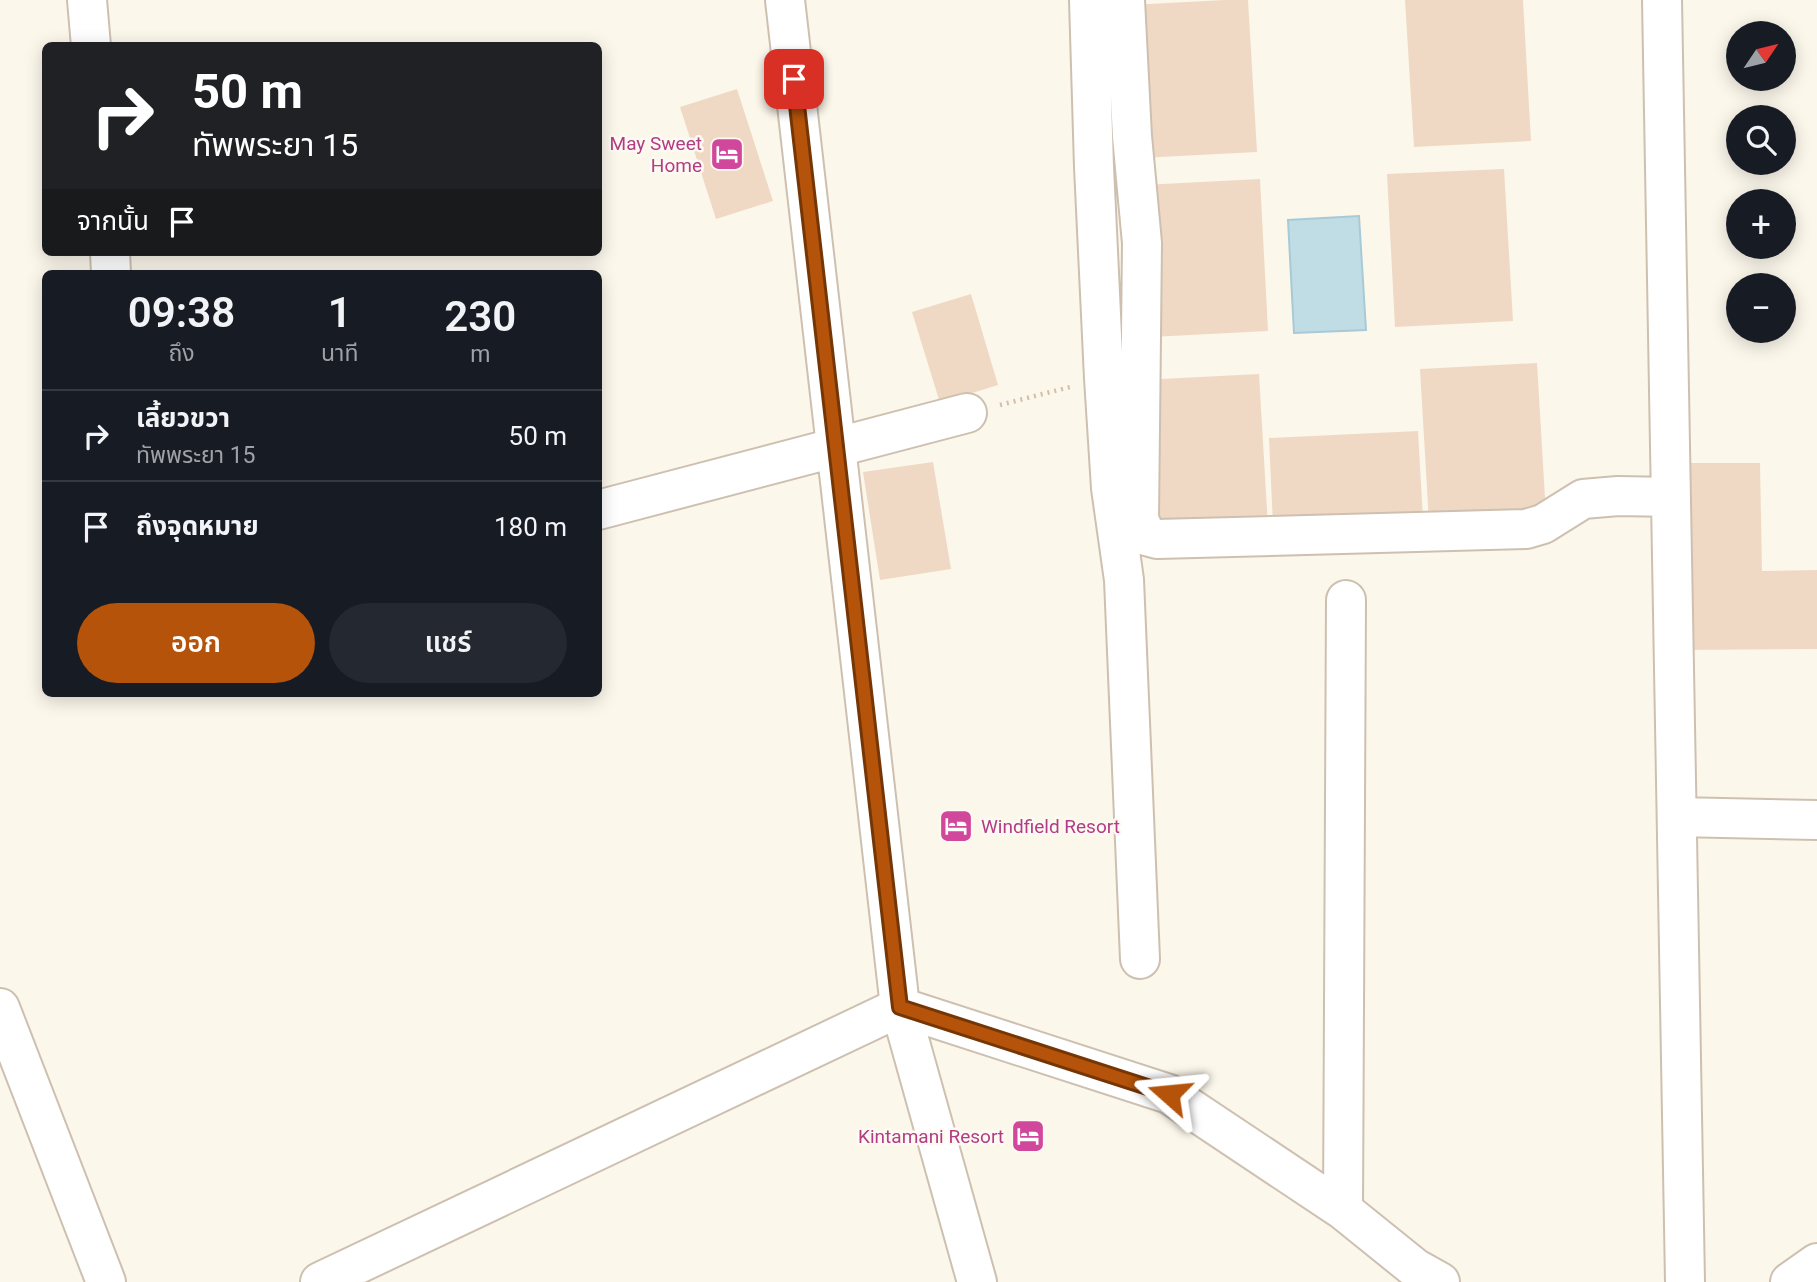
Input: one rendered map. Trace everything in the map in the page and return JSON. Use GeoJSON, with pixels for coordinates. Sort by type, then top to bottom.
{"type":"FeatureCollection","features":[{"type":"Feature","properties":{"kind":"street"},"geometry":{"type":"LineString","coordinates":[[87,0],[91,42]]}},
{"type":"Feature","properties":{"kind":"street"},"geometry":{"type":"LineString","coordinates":[[785,0],[900,1007],[977,1282]]}},
{"type":"Feature","properties":{"kind":"street"},"geometry":{"type":"LineString","coordinates":[[1089,0],[1093,155],[1104,378],[1111,488],[1124,580],[1140,959]]}},
{"type":"Feature","properties":{"kind":"street"},"geometry":{"type":"LineString","coordinates":[[1125,0],[1132,136],[1142,243],[1139,519],[1146,536],[1157,539],[1526,529],[1543,524],[1583,499],[1618,496],[1671,497]]}},
{"type":"Feature","properties":{"kind":"street"},"geometry":{"type":"LineString","coordinates":[[1662,0],[1685,1282]]}},
{"type":"Feature","properties":{"kind":"street"},"geometry":{"type":"LineString","coordinates":[[602,509],[967,413]]}},
{"type":"Feature","properties":{"kind":"street"},"geometry":{"type":"LineString","coordinates":[[1343,1210],[1346,600]]}},
{"type":"Feature","properties":{"kind":"street"},"geometry":{"type":"LineString","coordinates":[[1677,817],[1817,820]]}},
{"type":"Feature","properties":{"kind":"street"},"geometry":{"type":"LineString","coordinates":[[320,1282],[900,1007],[1169,1094],[1343,1210],[1424,1277]]}},
{"type":"Feature","properties":{"kind":"street"},"geometry":{"type":"LineString","coordinates":[[0,1008],[106,1282]]}},
{"type":"Feature","properties":{"kind":"street"},"geometry":{"type":"LineString","coordinates":[[1790,1282],[1817,1264]]}},
{"type":"Feature","properties":{"kind":"path"},"geometry":{"type":"LineString","coordinates":[[967,413],[1104,378]]}},
{"type":"Feature","properties":{"kind":"water"},"geometry":{"type":"Polygon","coordinates":[[[1359,216],[1366,330],[1294,333],[1288,220],[1359,216]]]}},
{"type":"Feature","properties":{"kind":"building"},"geometry":{"type":"Polygon","coordinates":[[[1248,0],[1257,152],[1140,158],[1131,5],[1248,0]]]}},
{"type":"Feature","properties":{"kind":"building"},"geometry":{"type":"Polygon","coordinates":[[[1405,0],[1523,0],[1531,141],[1414,147],[1405,0]]]}},
{"type":"Feature","properties":{"kind":"building","name":"May Sweet Home"},"geometry":{"type":"Polygon","coordinates":[[[737,89],[773,201],[716,219],[680,107],[737,89]]]}},
{"type":"Feature","properties":{"kind":"building"},"geometry":{"type":"Polygon","coordinates":[[[1504,169],[1513,321],[1395,327],[1387,174],[1504,169]]]}},
{"type":"Feature","properties":{"kind":"building"},"geometry":{"type":"Polygon","coordinates":[[[1260,179],[1268,331],[1151,337],[1143,185],[1260,179]]]}},
{"type":"Feature","properties":{"kind":"building"},"geometry":{"type":"Polygon","coordinates":[[[971,294],[998,385],[940,403],[912,312],[971,294]]]}},
{"type":"Feature","properties":{"kind":"building"},"geometry":{"type":"Polygon","coordinates":[[[1537,363],[1546,515],[1429,522],[1420,369],[1537,363]]]}},
{"type":"Feature","properties":{"kind":"building"},"geometry":{"type":"Polygon","coordinates":[[[1259,374],[1268,527],[1151,533],[1142,380],[1259,374]]]}},
{"type":"Feature","properties":{"kind":"building"},"geometry":{"type":"Polygon","coordinates":[[[1418,431],[1423,519],[1273,526],[1269,438],[1418,431]]]}},
{"type":"Feature","properties":{"kind":"building"},"geometry":{"type":"Polygon","coordinates":[[[933,462],[951,569],[880,580],[863,472],[933,462]]]}},
{"type":"Feature","properties":{"kind":"building"},"geometry":{"type":"Polygon","coordinates":[[[1686,463],[1760,463],[1762,571],[1817,570],[1817,649],[1687,650],[1686,463]]]}},
{"type":"Feature","properties":{"kind":"place","name":"May Sweet Home"},"geometry":{"type":"Point","coordinates":[727,154]}},
{"type":"Feature","properties":{"kind":"place","name":"Windfield Resort"},"geometry":{"type":"Point","coordinates":[956,826]}},
{"type":"Feature","properties":{"kind":"place","name":"Kintamani Resort"},"geometry":{"type":"Point","coordinates":[1028,1136]}},
{"type":"Feature","properties":{"kind":"route"},"geometry":{"type":"LineString","coordinates":[[794,79],[900,1007],[1169,1094]]}}]}
